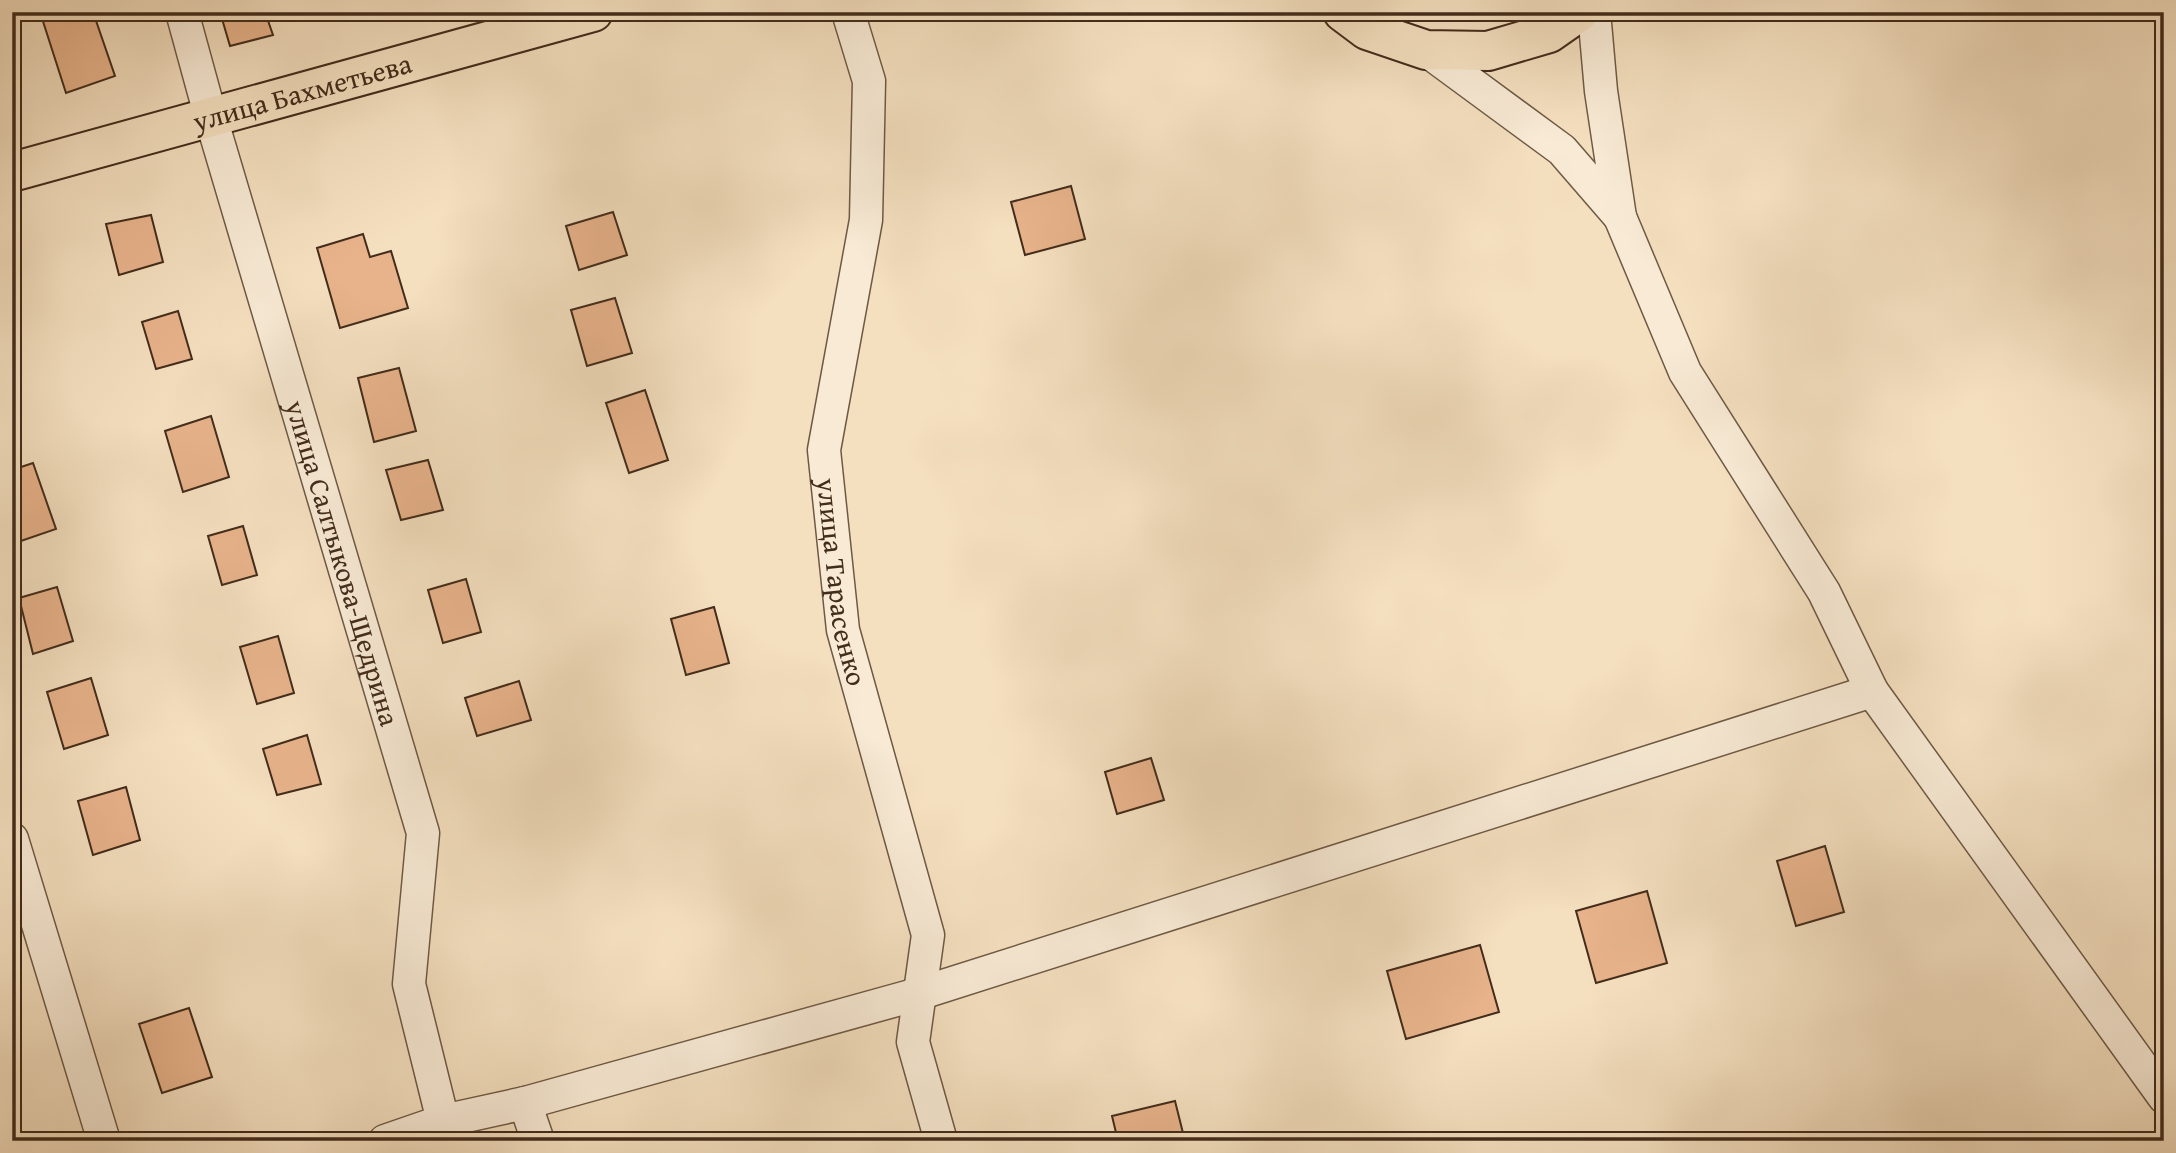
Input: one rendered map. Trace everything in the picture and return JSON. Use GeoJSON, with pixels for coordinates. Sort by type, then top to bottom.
{"type":"FeatureCollection","features":[{"type":"Feature","properties":{"kind":"main road","name":"улица Бахметьева"},"geometry":{"type":"LineString","coordinates":[[12,172],[593,12]]}},
{"type":"Feature","properties":{"kind":"main road"},"geometry":{"type":"LineString","coordinates":[[1321,12],[1355,21],[1426,50],[1489,51],[1549,33],[1578,12]]}},
{"type":"Feature","properties":{"kind":"street","name":"улица Салтыкова-Щедрина"},"geometry":{"type":"LineString","coordinates":[[182,12],[423,833],[409,984],[443,1121]]}},
{"type":"Feature","properties":{"kind":"street","name":"улица Тарасенко"},"geometry":{"type":"LineString","coordinates":[[848,12],[869,81],[866,220],[824,450],[843,630],[928,935],[913,1042],[941,1141]]}},
{"type":"Feature","properties":{"kind":"street"},"geometry":{"type":"LineString","coordinates":[[1594,12],[1601,91],[1620,217],[1685,372],[1824,592],[1872,691],[2164,1097]]}},
{"type":"Feature","properties":{"kind":"street"},"geometry":{"type":"LineString","coordinates":[[1426,50],[1562,150],[1620,217]]}},
{"type":"Feature","properties":{"kind":"street"},"geometry":{"type":"LineString","coordinates":[[385,1141],[443,1121],[525,1103],[918,994],[1872,691]]}},
{"type":"Feature","properties":{"kind":"street"},"geometry":{"type":"LineString","coordinates":[[12,839],[104,1141]]}},
{"type":"Feature","properties":{"kind":"street"},"geometry":{"type":"LineString","coordinates":[[525,1103],[538,1141]]}},
{"type":"Feature","properties":{"kind":"building"},"geometry":{"type":"Polygon","coordinates":[[[40,12],[93,12],[115,76],[66,93],[40,12]]]}},
{"type":"Feature","properties":{"kind":"building"},"geometry":{"type":"Polygon","coordinates":[[[220,12],[265,12],[273,35],[230,46],[220,12]]]}},
{"type":"Feature","properties":{"kind":"building"},"geometry":{"type":"Polygon","coordinates":[[[1071,186],[1085,239],[1025,255],[1011,202],[1071,186]]]}},
{"type":"Feature","properties":{"kind":"building"},"geometry":{"type":"Polygon","coordinates":[[[613,212],[627,255],[579,270],[566,226],[613,212]]]}},
{"type":"Feature","properties":{"kind":"building"},"geometry":{"type":"Polygon","coordinates":[[[151,215],[163,262],[119,275],[106,224],[151,215]]]}},
{"type":"Feature","properties":{"kind":"building"},"geometry":{"type":"Polygon","coordinates":[[[363,234],[370,257],[391,251],[408,308],[340,328],[317,248],[363,234]]]}},
{"type":"Feature","properties":{"kind":"building"},"geometry":{"type":"Polygon","coordinates":[[[615,298],[632,353],[587,366],[571,310],[615,298]]]}},
{"type":"Feature","properties":{"kind":"building"},"geometry":{"type":"Polygon","coordinates":[[[178,311],[192,359],[156,369],[142,322],[178,311]]]}},
{"type":"Feature","properties":{"kind":"building"},"geometry":{"type":"Polygon","coordinates":[[[399,368],[416,431],[374,442],[358,378],[399,368]]]}},
{"type":"Feature","properties":{"kind":"building"},"geometry":{"type":"Polygon","coordinates":[[[645,390],[668,460],[629,473],[606,403],[645,390]]]}},
{"type":"Feature","properties":{"kind":"building"},"geometry":{"type":"Polygon","coordinates":[[[211,416],[229,477],[183,492],[165,431],[211,416]]]}},
{"type":"Feature","properties":{"kind":"building"},"geometry":{"type":"Polygon","coordinates":[[[428,460],[443,510],[401,520],[386,470],[428,460]]]}},
{"type":"Feature","properties":{"kind":"building"},"geometry":{"type":"Polygon","coordinates":[[[33,463],[56,529],[12,544],[12,470],[33,463]]]}},
{"type":"Feature","properties":{"kind":"building"},"geometry":{"type":"Polygon","coordinates":[[[243,526],[257,575],[222,585],[208,536],[243,526]]]}},
{"type":"Feature","properties":{"kind":"building"},"geometry":{"type":"Polygon","coordinates":[[[466,579],[481,632],[443,643],[428,590],[466,579]]]}},
{"type":"Feature","properties":{"kind":"building"},"geometry":{"type":"Polygon","coordinates":[[[57,587],[73,641],[33,654],[19,598],[57,587]]]}},
{"type":"Feature","properties":{"kind":"building"},"geometry":{"type":"Polygon","coordinates":[[[714,607],[729,663],[686,675],[671,619],[714,607]]]}},
{"type":"Feature","properties":{"kind":"building"},"geometry":{"type":"Polygon","coordinates":[[[278,636],[294,693],[257,704],[240,647],[278,636]]]}},
{"type":"Feature","properties":{"kind":"building"},"geometry":{"type":"Polygon","coordinates":[[[91,678],[108,735],[64,749],[47,692],[91,678]]]}},
{"type":"Feature","properties":{"kind":"building"},"geometry":{"type":"Polygon","coordinates":[[[519,681],[531,720],[477,736],[465,698],[519,681]]]}},
{"type":"Feature","properties":{"kind":"building"},"geometry":{"type":"Polygon","coordinates":[[[307,735],[321,784],[277,795],[263,749],[307,735]]]}},
{"type":"Feature","properties":{"kind":"building"},"geometry":{"type":"Polygon","coordinates":[[[1151,758],[1164,800],[1117,814],[1105,772],[1151,758]]]}},
{"type":"Feature","properties":{"kind":"building"},"geometry":{"type":"Polygon","coordinates":[[[126,787],[140,840],[93,855],[78,801],[126,787]]]}},
{"type":"Feature","properties":{"kind":"building"},"geometry":{"type":"Polygon","coordinates":[[[1825,846],[1844,912],[1796,926],[1777,861],[1825,846]]]}},
{"type":"Feature","properties":{"kind":"building"},"geometry":{"type":"Polygon","coordinates":[[[1647,891],[1667,963],[1596,983],[1576,911],[1647,891]]]}},
{"type":"Feature","properties":{"kind":"building"},"geometry":{"type":"Polygon","coordinates":[[[1480,945],[1499,1012],[1406,1039],[1387,971],[1480,945]]]}},
{"type":"Feature","properties":{"kind":"building"},"geometry":{"type":"Polygon","coordinates":[[[189,1008],[212,1077],[162,1093],[139,1024],[189,1008]]]}},
{"type":"Feature","properties":{"kind":"building"},"geometry":{"type":"Polygon","coordinates":[[[1175,1101],[1185,1141],[1118,1141],[1112,1116],[1175,1101]]]}}]}
